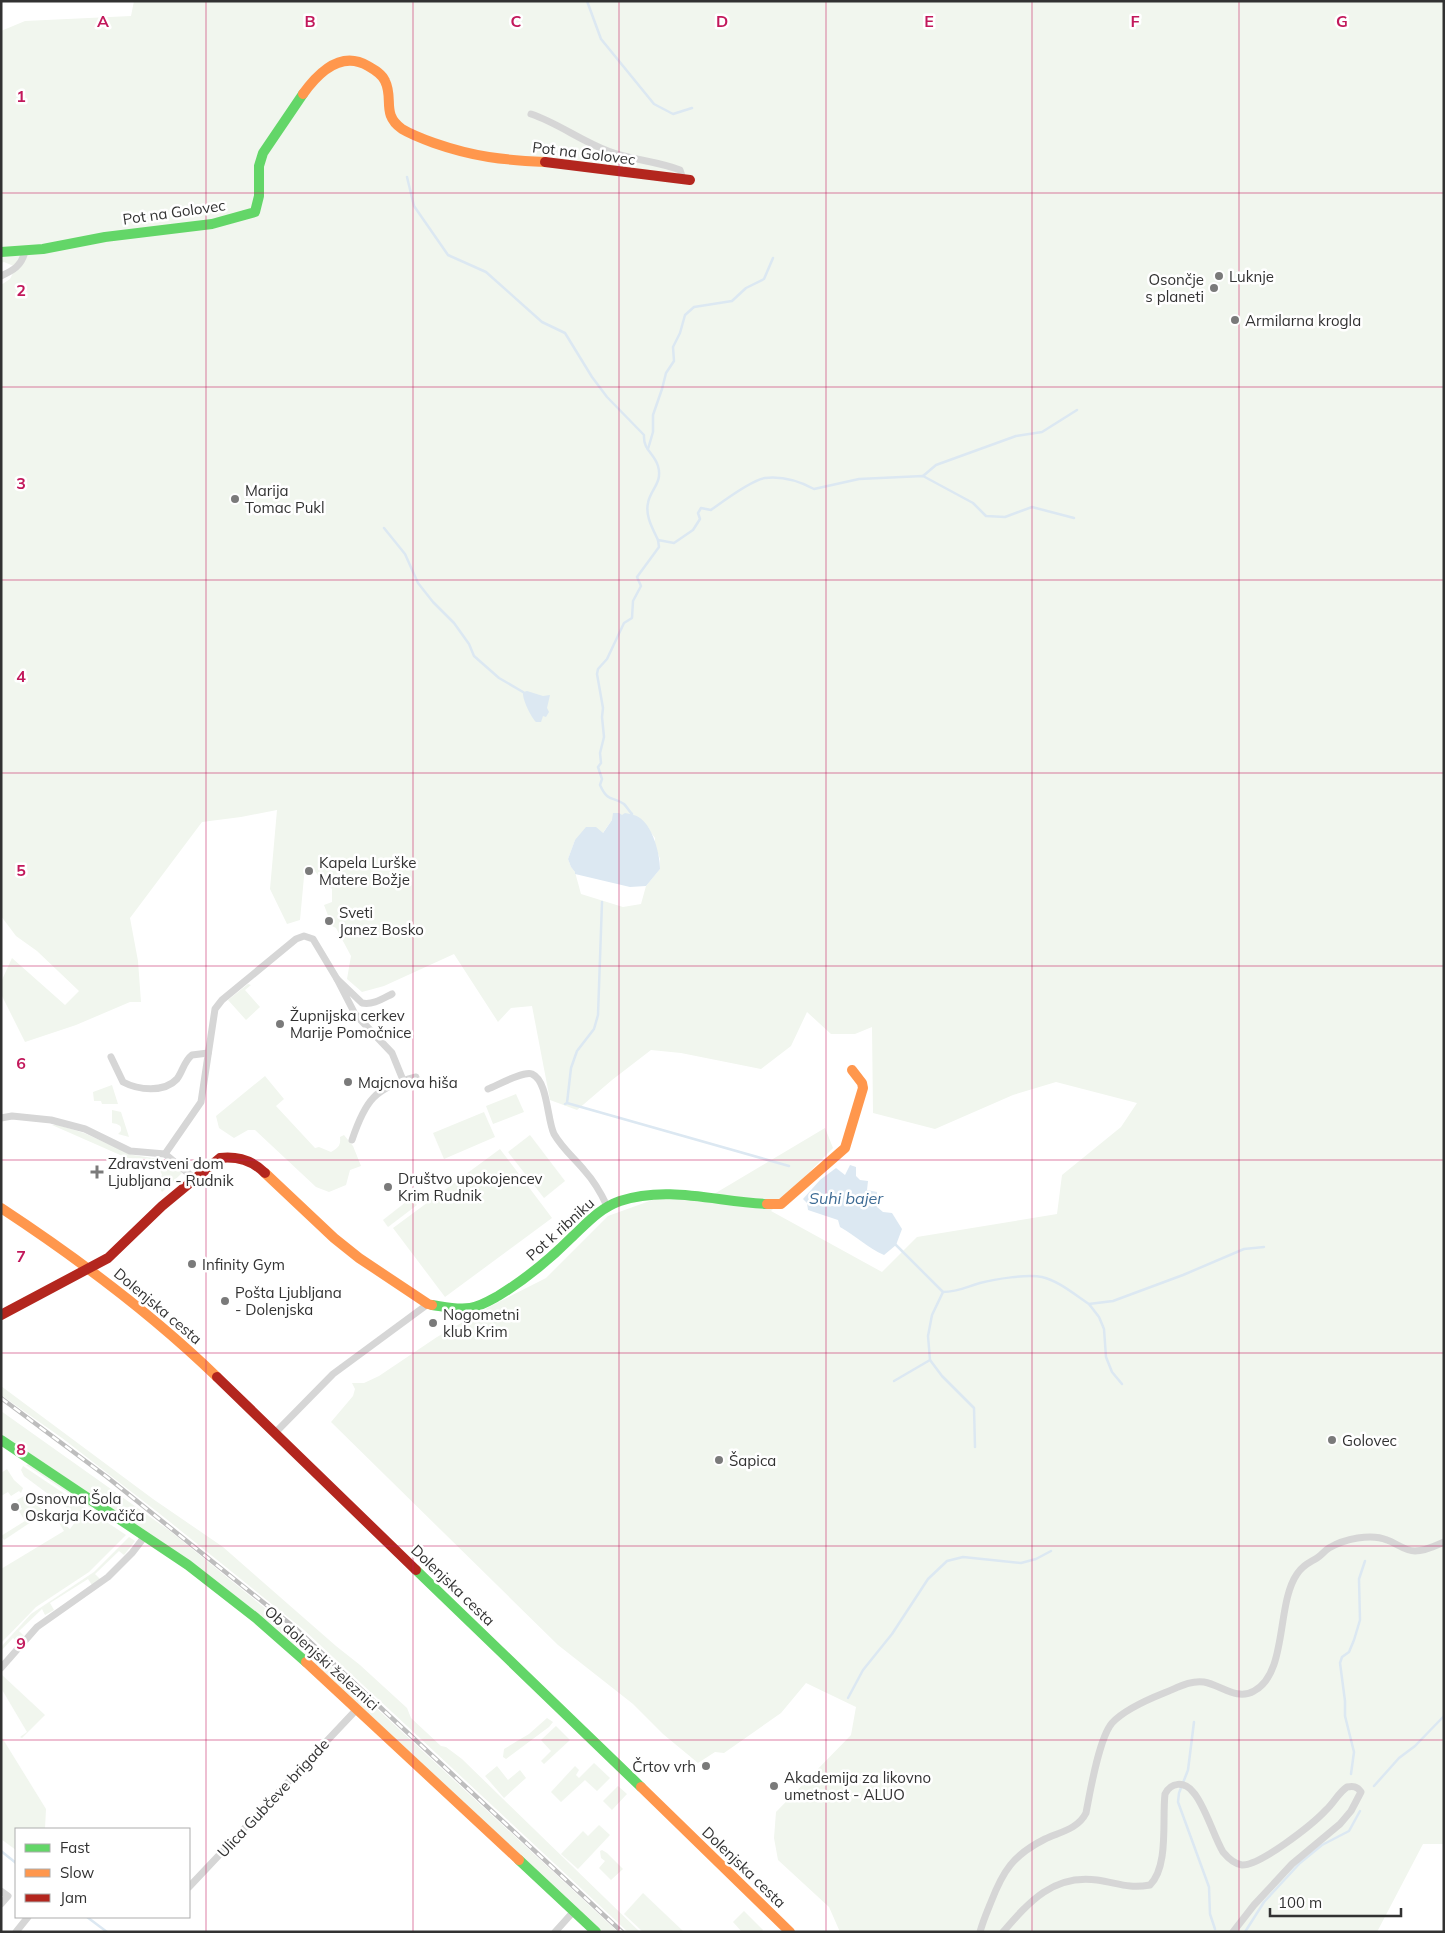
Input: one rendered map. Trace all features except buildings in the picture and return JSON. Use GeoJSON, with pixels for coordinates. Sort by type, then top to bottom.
{"type":"FeatureCollection","features":[{"type":"Feature","properties":{"kind":"street","name":"Pot na Golovec"},"geometry":{"type":"LineString","coordinates":[[1,252],[25,252],[106,237],[212,224],[255,212],[260,195],[258,172],[260,158],[268,143],[279,131],[298,100],[321,72],[346,60],[360,62],[379,72],[385,80],[389,113],[395,122],[428,141],[500,160],[549,163],[686,180]]}},
{"type":"Feature","properties":{"kind":"street"},"geometry":{"type":"LineString","coordinates":[[531,114],[550,120],[586,141],[620,156],[680,170],[686,180]]}},
{"type":"Feature","properties":{"kind":"street"},"geometry":{"type":"LineString","coordinates":[[1,276],[16,269],[22,262],[25,252]]}},
{"type":"Feature","properties":{"kind":"street"},"geometry":{"type":"LineString","coordinates":[[165,1154],[201,1102],[215,1009],[248,978],[296,940],[304,936],[313,940],[337,979],[355,1014],[392,1053],[403,1080]]}},
{"type":"Feature","properties":{"kind":"street"},"geometry":{"type":"LineString","coordinates":[[337,979],[362,1003],[366,1004],[377,1001],[392,994]]}},
{"type":"Feature","properties":{"kind":"street"},"geometry":{"type":"LineString","coordinates":[[111,1057],[123,1082],[137,1087],[151,1088],[171,1084],[178,1078],[185,1062],[192,1055],[208,1053]]}},
{"type":"Feature","properties":{"kind":"street","name":"Pot k ribniku"},"geometry":{"type":"LineString","coordinates":[[428,1304],[454,1308],[472,1308],[489,1300],[518,1284],[545,1264],[598,1212],[607,1206],[651,1194],[697,1196],[767,1205],[781,1204],[845,1148],[863,1088],[862,1083],[852,1070]]}},
{"type":"Feature","properties":{"kind":"street"},"geometry":{"type":"LineString","coordinates":[[488,1090],[522,1074],[530,1073],[537,1078],[542,1088],[554,1133],[601,1193],[607,1206]]}},
{"type":"Feature","properties":{"kind":"street"},"geometry":{"type":"LineString","coordinates":[[352,1140],[364,1108],[381,1091],[403,1080],[416,1077]]}},
{"type":"Feature","properties":{"kind":"street"},"geometry":{"type":"LineString","coordinates":[[1,1118],[12,1116],[51,1120],[85,1129],[130,1151],[165,1154],[195,1179]]}},
{"type":"Feature","properties":{"kind":"street","name":"Dolenjska cesta"},"geometry":{"type":"LineString","coordinates":[[88,1268],[115,1252],[162,1206],[220,1158],[232,1157],[248,1160],[259,1168],[358,1258],[428,1304]]}},
{"type":"Feature","properties":{"kind":"street","name":"Dolenjska cesta"},"geometry":{"type":"LineString","coordinates":[[1,1208],[88,1268],[156,1321],[275,1432],[790,1932]]}},
{"type":"Feature","properties":{"kind":"street"},"geometry":{"type":"LineString","coordinates":[[1,1315],[88,1268]]}},
{"type":"Feature","properties":{"kind":"street"},"geometry":{"type":"LineString","coordinates":[[275,1432],[333,1374],[428,1304]]}},
{"type":"Feature","properties":{"kind":"street","name":"Ob dolenjski železnici"},"geometry":{"type":"LineString","coordinates":[[1,1440],[188,1565],[242,1607],[291,1648],[596,1932]]}},
{"type":"Feature","properties":{"kind":"street"},"geometry":{"type":"LineString","coordinates":[[1,1668],[37,1627],[108,1577],[132,1553],[145,1536]]}},
{"type":"Feature","properties":{"kind":"street"},"geometry":{"type":"LineString","coordinates":[[980,1932],[997,1886],[1011,1863],[1043,1840],[1082,1822],[1086,1813],[1102,1744],[1112,1723],[1154,1697],[1193,1682],[1213,1684],[1237,1694],[1247,1694],[1264,1684],[1277,1656],[1293,1581],[1305,1563],[1318,1558],[1328,1548],[1358,1539],[1373,1537],[1385,1539],[1405,1549],[1414,1551],[1425,1550],[1444,1542]]}},
{"type":"Feature","properties":{"kind":"street","name":"Ulica Gubčeve brigade"},"geometry":{"type":"LineString","coordinates":[[190,1886],[357,1709]]}},
{"type":"Feature","properties":{"kind":"street"},"geometry":{"type":"LineString","coordinates":[[1003,1932],[1038,1895],[1066,1881],[1094,1880],[1131,1887],[1150,1885],[1157,1877],[1160,1868],[1165,1794],[1168,1788],[1174,1784],[1180,1784],[1193,1791],[1223,1852],[1231,1860],[1243,1865],[1259,1860],[1289,1841],[1318,1818],[1347,1787],[1356,1787],[1360,1792],[1350,1811],[1340,1824],[1292,1864],[1254,1905],[1233,1932]]}},
{"type":"Feature","properties":{"kind":"street"},"geometry":{"type":"LineString","coordinates":[[1,1891],[8,1896],[1,1904]]}},
{"type":"Feature","properties":{"kind":"street"},"geometry":{"type":"LineString","coordinates":[[555,1932],[574,1911]]}},
{"type":"Feature","properties":{"kind":"street"},"geometry":{"type":"LineString","coordinates":[[16,1932],[27,1918]]}},
{"type":"Feature","properties":{"kind":"shaded area"},"geometry":{"type":"Polygon","coordinates":[[[134,1],[1444,1],[1444,1844],[1423,1844],[1377,1932],[840,1932],[829,1907],[778,1860],[774,1838],[776,1812],[851,1735],[856,1707],[806,1683],[781,1713],[724,1753],[715,1752],[698,1763],[663,1734],[633,1704],[558,1645],[331,1422],[353,1396],[355,1389],[352,1383],[364,1383],[379,1376],[437,1337],[489,1307],[546,1278],[608,1216],[655,1199],[704,1200],[825,1128],[833,1148],[771,1211],[882,1272],[917,1237],[1057,1214],[1062,1175],[1121,1127],[1137,1103],[1056,1082],[1013,1095],[935,1129],[873,1113],[872,1027],[855,1034],[831,1034],[807,1012],[791,1046],[761,1069],[681,1053],[651,1050],[577,1110],[550,1100],[532,1006],[511,1008],[498,1022],[454,954],[384,986],[362,992],[347,979],[351,956],[336,928],[332,926],[324,905],[332,902],[332,889],[319,877],[311,865],[305,866],[300,920],[287,924],[270,889],[277,810],[202,822],[130,918],[138,961],[141,1002],[130,1002],[76,1025],[25,1042],[1,994],[1,982],[12,958],[65,1005],[79,991],[37,951],[16,936],[1,916],[1,285],[10,279],[16,267],[4,262],[1,263],[1,31],[25,21],[131,16],[134,1]],[[622,816],[612,820],[602,834],[575,840],[568,859],[575,872],[581,894],[623,907],[641,904],[646,886],[660,869],[660,859],[655,845],[655,838],[648,829],[622,816]]]}},
{"type":"Feature","properties":{"kind":"shaded area"},"geometry":{"type":"Polygon","coordinates":[[[248,984],[251,985],[245,990],[260,1007],[246,1020],[228,1000],[248,984]]]}},
{"type":"Feature","properties":{"kind":"shaded area"},"geometry":{"type":"Polygon","coordinates":[[[265,1076],[284,1099],[276,1106],[315,1148],[319,1147],[331,1152],[336,1149],[340,1143],[340,1137],[344,1135],[353,1146],[361,1166],[350,1170],[346,1185],[329,1192],[316,1187],[255,1130],[248,1130],[234,1138],[219,1128],[216,1116],[265,1076]]]}},
{"type":"Feature","properties":{"kind":"shaded area"},"geometry":{"type":"Polygon","coordinates":[[[112,1085],[118,1104],[102,1104],[101,1101],[94,1101],[93,1092],[112,1085]]]}},
{"type":"Feature","properties":{"kind":"shaded area"},"geometry":{"type":"Polygon","coordinates":[[[516,1094],[524,1112],[493,1124],[486,1106],[516,1094]]]}},
{"type":"Feature","properties":{"kind":"shaded area"},"geometry":{"type":"Polygon","coordinates":[[[112,1110],[121,1112],[129,1137],[118,1134],[121,1131],[121,1127],[118,1124],[112,1123],[112,1110]]]}},
{"type":"Feature","properties":{"kind":"shaded area"},"geometry":{"type":"Polygon","coordinates":[[[484,1112],[495,1137],[444,1159],[433,1133],[484,1112]]]}},
{"type":"Feature","properties":{"kind":"shaded area"},"geometry":{"type":"Polygon","coordinates":[[[52,1125],[84,1133],[133,1155],[165,1160],[182,1173],[162,1192],[156,1182],[162,1175],[157,1164],[150,1167],[149,1159],[127,1158],[52,1125]]]}},
{"type":"Feature","properties":{"kind":"shaded area"},"geometry":{"type":"Polygon","coordinates":[[[530,1135],[565,1181],[544,1198],[508,1152],[530,1135]]]}},
{"type":"Feature","properties":{"kind":"shaded area"},"geometry":{"type":"Polygon","coordinates":[[[500,1149],[552,1218],[445,1297],[393,1228],[500,1149]]]}},
{"type":"Feature","properties":{"kind":"shaded area"},"geometry":{"type":"Polygon","coordinates":[[[411,1198],[417,1205],[388,1227],[383,1220],[411,1198]]]}},
{"type":"Feature","properties":{"kind":"shaded area"},"geometry":{"type":"Polygon","coordinates":[[[1,1386],[153,1499],[223,1547],[407,1708],[411,1718],[441,1746],[446,1747],[462,1759],[640,1932],[628,1932],[304,1630],[160,1514],[62,1438],[1,1395],[1,1386]]]}},
{"type":"Feature","properties":{"kind":"shaded area"},"geometry":{"type":"Polygon","coordinates":[[[1,1411],[170,1531],[292,1630],[618,1932],[603,1932],[294,1644],[259,1614],[191,1562],[1,1434],[1,1411]]]}},
{"type":"Feature","properties":{"kind":"shaded area"},"geometry":{"type":"Polygon","coordinates":[[[29,1464],[107,1516],[109,1520],[26,1465],[29,1464]]]}},
{"type":"Feature","properties":{"kind":"shaded area"},"geometry":{"type":"Polygon","coordinates":[[[23,1466],[126,1535],[89,1572],[36,1607],[1,1643],[1,1569],[64,1531],[54,1519],[55,1517],[70,1529],[79,1517],[24,1476],[21,1470],[23,1466]]]}},
{"type":"Feature","properties":{"kind":"shaded area"},"geometry":{"type":"Polygon","coordinates":[[[7,1469],[14,1480],[23,1488],[21,1493],[19,1491],[11,1496],[8,1492],[1,1496],[1,1473],[7,1469]]]}},
{"type":"Feature","properties":{"kind":"shaded area"},"geometry":{"type":"Polygon","coordinates":[[[24,1496],[46,1512],[4,1540],[1,1536],[25,1521],[19,1511],[22,1509],[17,1500],[24,1496]]]}},
{"type":"Feature","properties":{"kind":"shaded area"},"geometry":{"type":"Polygon","coordinates":[[[129,1537],[135,1541],[124,1555],[119,1551],[95,1574],[100,1579],[92,1585],[88,1579],[50,1603],[54,1610],[45,1615],[42,1609],[19,1631],[24,1636],[18,1642],[13,1638],[1,1651],[1,1647],[31,1614],[94,1572],[129,1537]]]}},
{"type":"Feature","properties":{"kind":"shaded area"},"geometry":{"type":"Polygon","coordinates":[[[2,1675],[45,1715],[22,1738],[20,1737],[27,1732],[1,1688],[2,1675]]]}},
{"type":"Feature","properties":{"kind":"shaded area"},"geometry":{"type":"Polygon","coordinates":[[[547,1718],[553,1722],[549,1727],[506,1759],[503,1757],[504,1749],[529,1734],[547,1718]]]}},
{"type":"Feature","properties":{"kind":"shaded area"},"geometry":{"type":"Polygon","coordinates":[[[556,1726],[570,1740],[544,1764],[541,1761],[551,1751],[541,1740],[556,1726]]]}},
{"type":"Feature","properties":{"kind":"shaded area"},"geometry":{"type":"Polygon","coordinates":[[[1,1736],[46,1809],[45,1828],[15,1828],[15,1849],[1,1839],[1,1736]]]}},
{"type":"Feature","properties":{"kind":"shaded area"},"geometry":{"type":"Polygon","coordinates":[[[594,1763],[610,1778],[597,1791],[585,1780],[561,1802],[551,1792],[575,1766],[579,1770],[576,1775],[579,1778],[594,1763]]]}},
{"type":"Feature","properties":{"kind":"shaded area"},"geometry":{"type":"Polygon","coordinates":[[[497,1766],[508,1780],[520,1770],[526,1778],[504,1798],[485,1776],[497,1766]]]}},
{"type":"Feature","properties":{"kind":"shaded area"},"geometry":{"type":"Polygon","coordinates":[[[618,1786],[627,1794],[612,1810],[603,1801],[618,1786]]]}},
{"type":"Feature","properties":{"kind":"shaded area"},"geometry":{"type":"Polygon","coordinates":[[[599,1825],[610,1835],[578,1869],[561,1854],[583,1831],[588,1836],[599,1825]]]}},
{"type":"Feature","properties":{"kind":"shaded area"},"geometry":{"type":"Polygon","coordinates":[[[602,1850],[623,1869],[611,1880],[599,1868],[605,1861],[601,1858],[600,1851],[602,1850]]]}},
{"type":"Feature","properties":{"kind":"shaded area"},"geometry":{"type":"Polygon","coordinates":[[[643,1893],[684,1932],[643,1932],[624,1914],[643,1893]]]}},
{"type":"Feature","properties":{"kind":"shaded area"},"geometry":{"type":"Polygon","coordinates":[[[744,1911],[763,1930],[761,1932],[742,1932],[733,1922],[744,1911]]]}},
{"type":"Feature","properties":{"kind":"water"},"geometry":{"type":"Polygon","coordinates":[[[527,691],[543,696],[550,695],[547,708],[549,712],[546,717],[543,716],[541,722],[536,722],[527,708],[523,692],[527,691]]]}},
{"type":"Feature","properties":{"kind":"water"},"geometry":{"type":"Polygon","coordinates":[[[613,813],[622,815],[625,813],[638,817],[645,822],[652,834],[659,856],[660,869],[646,886],[630,887],[575,874],[571,867],[568,859],[575,840],[586,827],[596,827],[603,833],[612,820],[613,813]]]}},
{"type":"Feature","properties":{"kind":"water","name":"Suhi bajer"},"geometry":{"type":"Polygon","coordinates":[[[850,1165],[856,1167],[856,1176],[860,1180],[868,1181],[867,1190],[877,1192],[877,1207],[883,1212],[892,1213],[902,1229],[896,1245],[884,1255],[840,1227],[838,1220],[808,1210],[807,1203],[803,1199],[820,1180],[836,1168],[845,1175],[850,1165]]]}},
{"type":"Feature","properties":{"kind":"waterway"},"geometry":{"type":"LineString","coordinates":[[587,1],[601,39],[654,104],[673,114],[692,108]]}},
{"type":"Feature","properties":{"kind":"waterway"},"geometry":{"type":"LineString","coordinates":[[407,177],[414,206],[448,255],[486,272],[542,322],[565,333],[592,377],[607,397],[644,435],[645,444],[656,462],[659,472],[658,482],[649,498],[647,508],[650,522],[658,540]]}},
{"type":"Feature","properties":{"kind":"waterway"},"geometry":{"type":"LineString","coordinates":[[648,449],[653,432],[653,415],[666,373],[674,361],[673,347],[680,333],[685,315],[694,307],[732,301],[746,288],[764,279],[773,258]]}},
{"type":"Feature","properties":{"kind":"waterway"},"geometry":{"type":"LineString","coordinates":[[923,476],[936,465],[1016,436],[1042,432],[1077,410]]}},
{"type":"Feature","properties":{"kind":"waterway"},"geometry":{"type":"LineString","coordinates":[[631,816],[632,814],[624,804],[608,797],[600,785],[602,779],[598,767],[601,763],[600,753],[604,737],[603,708],[597,674],[598,669],[607,659],[624,623],[632,618],[633,601],[641,586],[637,577],[659,547],[658,540],[674,543],[693,530],[700,519],[698,513],[701,508],[711,510],[745,487],[765,478],[790,480],[814,489],[859,479],[923,476],[973,503],[986,516],[1005,517],[1032,507],[1074,518]]}},
{"type":"Feature","properties":{"kind":"waterway"},"geometry":{"type":"LineString","coordinates":[[384,528],[405,554],[418,583],[433,602],[454,623],[469,644],[474,656],[499,678],[523,692]]}},
{"type":"Feature","properties":{"kind":"waterway"},"geometry":{"type":"LineString","coordinates":[[565,1104],[567,1103],[571,1068],[577,1051],[594,1029],[598,1015],[602,902]]}},
{"type":"Feature","properties":{"kind":"waterway"},"geometry":{"type":"LineString","coordinates":[[567,1103],[789,1166]]}},
{"type":"Feature","properties":{"kind":"waterway"},"geometry":{"type":"LineString","coordinates":[[894,1243],[943,1292],[994,1280],[1036,1276],[1055,1282],[1089,1304],[1113,1301],[1183,1275],[1244,1249],[1264,1247]]}},
{"type":"Feature","properties":{"kind":"waterway"},"geometry":{"type":"LineString","coordinates":[[943,1292],[932,1315],[928,1336],[930,1360],[942,1376],[974,1408],[975,1447]]}},
{"type":"Feature","properties":{"kind":"waterway"},"geometry":{"type":"LineString","coordinates":[[1089,1304],[1099,1317],[1104,1329],[1106,1357],[1112,1372],[1122,1384]]}},
{"type":"Feature","properties":{"kind":"waterway"},"geometry":{"type":"LineString","coordinates":[[894,1381],[930,1360]]}},
{"type":"Feature","properties":{"kind":"waterway"},"geometry":{"type":"LineString","coordinates":[[848,1698],[863,1670],[892,1634],[928,1579],[947,1561],[963,1557],[1021,1563],[1036,1559],[1051,1551]]}},
{"type":"Feature","properties":{"kind":"waterway"},"geometry":{"type":"LineString","coordinates":[[1351,1774],[1354,1752],[1345,1716],[1340,1663],[1342,1657],[1349,1652],[1360,1620],[1359,1579],[1365,1561]]}},
{"type":"Feature","properties":{"kind":"waterway"},"geometry":{"type":"LineString","coordinates":[[1374,1786],[1399,1758],[1415,1746],[1444,1716]]}},
{"type":"Feature","properties":{"kind":"waterway"},"geometry":{"type":"LineString","coordinates":[[1194,1722],[1188,1770],[1179,1793],[1178,1802],[1209,1887],[1210,1914],[1215,1929]]}},
{"type":"Feature","properties":{"kind":"waterway"},"geometry":{"type":"LineString","coordinates":[[1245,1932],[1264,1902],[1300,1863],[1322,1845],[1349,1831],[1360,1811]]}},
{"type":"Feature","properties":{"kind":"waterway"},"geometry":{"type":"LineString","coordinates":[[1,1851],[15,1862]]}},
{"type":"Feature","properties":{"kind":"waterway"},"geometry":{"type":"LineString","coordinates":[[88,1918],[107,1932]]}},
{"type":"Feature","properties":{"kind":"railway"},"geometry":{"type":"LineString","coordinates":[[1,1398],[107,1477],[294,1627],[622,1932]]}},
{"type":"Feature","properties":{"kind":"traffic: fast"},"geometry":{"type":"LineString","coordinates":[[1,252],[43,249],[105,237],[212,224],[255,212],[259,196],[259,166],[263,153],[303,94]]}},
{"type":"Feature","properties":{"kind":"traffic: fast"},"geometry":{"type":"LineString","coordinates":[[432,1305],[465,1309],[491,1300],[537,1269],[600,1212],[620,1201],[638,1196],[675,1194],[767,1204]]}},
{"type":"Feature","properties":{"kind":"traffic: fast"},"geometry":{"type":"LineString","coordinates":[[1,1440],[188,1565],[256,1618],[306,1662]]}},
{"type":"Feature","properties":{"kind":"traffic: fast"},"geometry":{"type":"LineString","coordinates":[[416,1570],[641,1787]]}},
{"type":"Feature","properties":{"kind":"traffic: fast"},"geometry":{"type":"LineString","coordinates":[[519,1860],[596,1932]]}},
{"type":"Feature","properties":{"kind":"traffic: slow"},"geometry":{"type":"LineString","coordinates":[[303,94],[331,66],[340,62],[358,62],[376,71],[384,79],[392,118],[402,129],[434,143],[476,155],[545,162]]}},
{"type":"Feature","properties":{"kind":"traffic: slow"},"geometry":{"type":"LineString","coordinates":[[767,1204],[781,1204],[845,1148],[863,1088],[862,1083],[852,1070]]}},
{"type":"Feature","properties":{"kind":"traffic: slow"},"geometry":{"type":"LineString","coordinates":[[265,1173],[334,1238],[359,1258],[432,1305]]}},
{"type":"Feature","properties":{"kind":"traffic: slow"},"geometry":{"type":"LineString","coordinates":[[1,1208],[58,1246],[113,1287],[192,1353],[217,1377]]}},
{"type":"Feature","properties":{"kind":"traffic: slow"},"geometry":{"type":"LineString","coordinates":[[306,1662],[519,1860]]}},
{"type":"Feature","properties":{"kind":"traffic: slow"},"geometry":{"type":"LineString","coordinates":[[641,1787],[790,1932]]}},
{"type":"Feature","properties":{"kind":"traffic: jam"},"geometry":{"type":"LineString","coordinates":[[545,162],[690,180]]}},
{"type":"Feature","properties":{"kind":"traffic: jam"},"geometry":{"type":"LineString","coordinates":[[1,1315],[108,1258],[162,1206],[220,1158],[245,1160],[265,1173]]}},
{"type":"Feature","properties":{"kind":"traffic: jam"},"geometry":{"type":"LineString","coordinates":[[217,1377],[416,1570]]}},
{"type":"Feature","properties":{"kind":"place","name":"Luknje"},"geometry":{"type":"Point","coordinates":[1219,276]}},
{"type":"Feature","properties":{"kind":"place","name":"Osončje s planeti"},"geometry":{"type":"Point","coordinates":[1214,288]}},
{"type":"Feature","properties":{"kind":"place","name":"Armilarna krogla"},"geometry":{"type":"Point","coordinates":[1235,320]}},
{"type":"Feature","properties":{"kind":"place","name":"Marija Tomac Pukl"},"geometry":{"type":"Point","coordinates":[235,499]}},
{"type":"Feature","properties":{"kind":"place","name":"Kapela Lurške Matere Božje"},"geometry":{"type":"Point","coordinates":[309,871]}},
{"type":"Feature","properties":{"kind":"place","name":"Sveti Janez Bosko"},"geometry":{"type":"Point","coordinates":[329,921]}},
{"type":"Feature","properties":{"kind":"place","name":"Župnijska cerkev Marije Pomočnice"},"geometry":{"type":"Point","coordinates":[280,1024]}},
{"type":"Feature","properties":{"kind":"place","name":"Majcnova hiša"},"geometry":{"type":"Point","coordinates":[348,1082]}},
{"type":"Feature","properties":{"kind":"place","name":"Zdravstveni dom Ljubljana - Rudnik"},"geometry":{"type":"Point","coordinates":[97,1172]}},
{"type":"Feature","properties":{"kind":"place","name":"Društvo upokojencev Krim Rudnik"},"geometry":{"type":"Point","coordinates":[388,1187]}},
{"type":"Feature","properties":{"kind":"place","name":"Infinity Gym"},"geometry":{"type":"Point","coordinates":[192,1264]}},
{"type":"Feature","properties":{"kind":"place","name":"Pošta Ljubljana - Dolenjska"},"geometry":{"type":"Point","coordinates":[225,1301]}},
{"type":"Feature","properties":{"kind":"place","name":"Nogometni klub Krim"},"geometry":{"type":"Point","coordinates":[433,1323]}},
{"type":"Feature","properties":{"kind":"place","name":"Golovec"},"geometry":{"type":"Point","coordinates":[1332,1440]}},
{"type":"Feature","properties":{"kind":"place","name":"Šapica"},"geometry":{"type":"Point","coordinates":[719,1460]}},
{"type":"Feature","properties":{"kind":"place","name":"Osnovna Šola Oskarja Kovačiča"},"geometry":{"type":"Point","coordinates":[15,1507]}},
{"type":"Feature","properties":{"kind":"place","name":"Črtov vrh"},"geometry":{"type":"Point","coordinates":[706,1766]}},
{"type":"Feature","properties":{"kind":"place","name":"Akademija za likovno umetnost - ALUO"},"geometry":{"type":"Point","coordinates":[774,1786]}}]}
